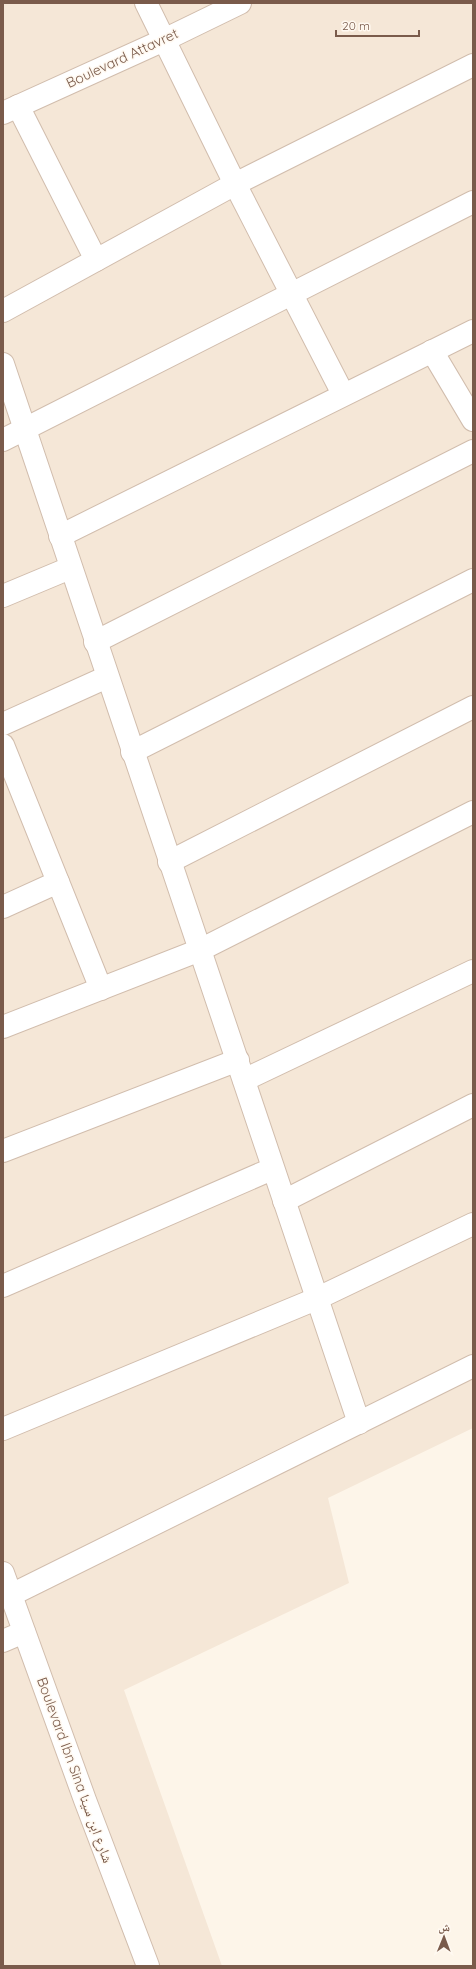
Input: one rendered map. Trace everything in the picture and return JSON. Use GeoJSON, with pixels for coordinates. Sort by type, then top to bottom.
{"type":"FeatureCollection","features":[{"type":"Feature","properties":{"kind":"street"},"geometry":{"type":"LineString","coordinates":[[146,3],[235,184],[343,394]]}},
{"type":"Feature","properties":{"kind":"street","name":"Boulevard Attavret"},"geometry":{"type":"LineString","coordinates":[[11,109],[164,40],[240,3]]}},
{"type":"Feature","properties":{"kind":"street"},"geometry":{"type":"LineString","coordinates":[[3,311],[235,184],[473,65]]}},
{"type":"Feature","properties":{"kind":"street"},"geometry":{"type":"LineString","coordinates":[[11,109],[96,260]]}},
{"type":"Feature","properties":{"kind":"street"},"geometry":{"type":"LineString","coordinates":[[3,440],[473,202]]}},
{"type":"Feature","properties":{"kind":"street"},"geometry":{"type":"LineString","coordinates":[[60,536],[343,394],[473,331]]}},
{"type":"Feature","properties":{"kind":"street"},"geometry":{"type":"LineString","coordinates":[[432,351],[473,420]]}},
{"type":"Feature","properties":{"kind":"street"},"geometry":{"type":"LineString","coordinates":[[3,364],[169,862],[241,1070],[272,1169],[359,1423]]}},
{"type":"Feature","properties":{"kind":"street"},"geometry":{"type":"LineString","coordinates":[[95,642],[473,451]]}},
{"type":"Feature","properties":{"kind":"street"},"geometry":{"type":"LineString","coordinates":[[3,596],[70,568]]}},
{"type":"Feature","properties":{"kind":"street"},"geometry":{"type":"LineString","coordinates":[[132,752],[473,580]]}},
{"type":"Feature","properties":{"kind":"street"},"geometry":{"type":"LineString","coordinates":[[3,724],[107,677]]}},
{"type":"Feature","properties":{"kind":"street"},"geometry":{"type":"LineString","coordinates":[[169,862],[473,707]]}},
{"type":"Feature","properties":{"kind":"street"},"geometry":{"type":"LineString","coordinates":[[3,745],[101,989]]}},
{"type":"Feature","properties":{"kind":"street"},"geometry":{"type":"LineString","coordinates":[[3,1027],[200,950],[473,812]]}},
{"type":"Feature","properties":{"kind":"street"},"geometry":{"type":"LineString","coordinates":[[3,907],[58,882]]}},
{"type":"Feature","properties":{"kind":"street"},"geometry":{"type":"LineString","coordinates":[[3,1151],[241,1070],[473,971]]}},
{"type":"Feature","properties":{"kind":"street"},"geometry":{"type":"LineString","coordinates":[[284,1201],[473,1105]]}},
{"type":"Feature","properties":{"kind":"street"},"geometry":{"type":"LineString","coordinates":[[3,1286],[272,1169]]}},
{"type":"Feature","properties":{"kind":"street"},"geometry":{"type":"LineString","coordinates":[[3,1429],[316,1299],[473,1224]]}},
{"type":"Feature","properties":{"kind":"street"},"geometry":{"type":"LineString","coordinates":[[11,1595],[473,1366]]}},
{"type":"Feature","properties":{"kind":"street","name":"Boulevard Ibn Sina شارع ابن سينا"},"geometry":{"type":"LineString","coordinates":[[3,1573],[148,1966]]}},
{"type":"Feature","properties":{"kind":"street"},"geometry":{"type":"LineString","coordinates":[[3,1641],[24,1632]]}},
{"type":"Feature","properties":{"kind":"shaded area"},"geometry":{"type":"Polygon","coordinates":[[[3,3],[473,3],[473,1428],[328,1498],[349,1583],[124,1690],[222,1966],[3,1966],[3,3]]]}}]}
